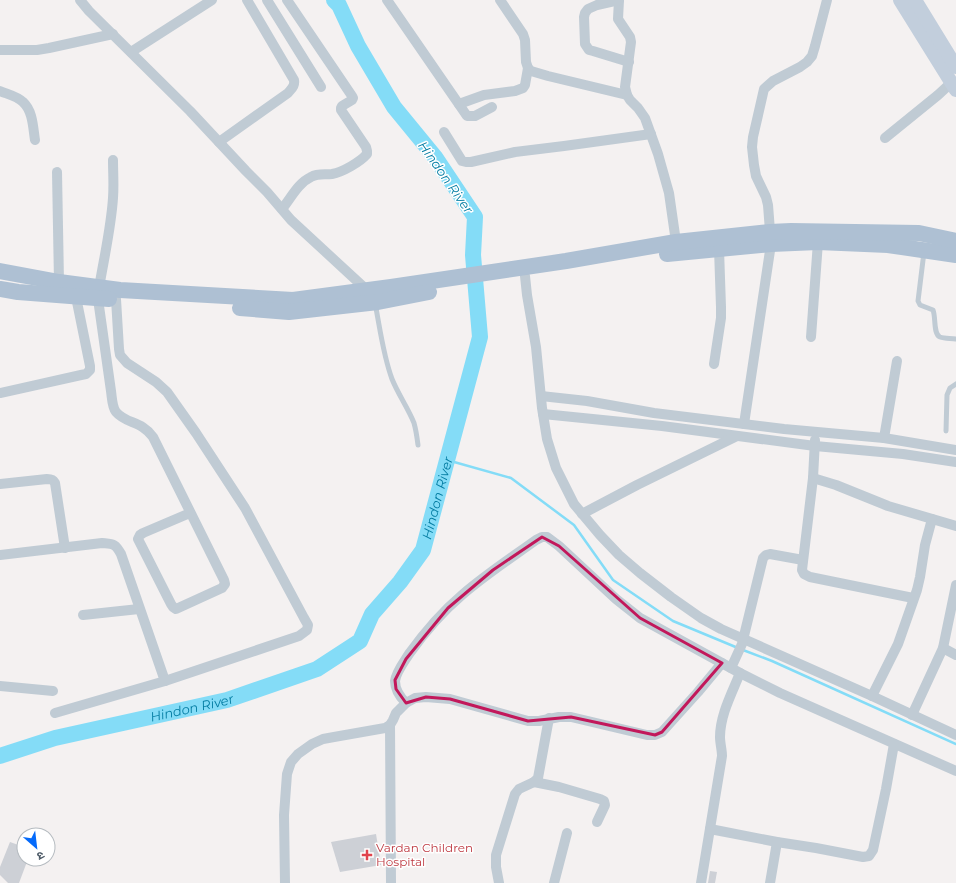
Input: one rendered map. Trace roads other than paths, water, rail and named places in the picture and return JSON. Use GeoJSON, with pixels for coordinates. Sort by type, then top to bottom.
{"type":"FeatureCollection","features":[{"type":"Feature","properties":{"kind":"main road"},"geometry":{"type":"LineString","coordinates":[[900,0],[954,86]]}},
{"type":"Feature","properties":{"kind":"main road"},"geometry":{"type":"LineString","coordinates":[[915,0],[956,67]]}},
{"type":"Feature","properties":{"kind":"main road"},"geometry":{"type":"LineString","coordinates":[[0,289],[76,297],[120,290],[293,300],[341,300],[373,298],[429,287],[523,274],[641,253],[719,249],[770,238],[791,231],[920,233],[956,241]]}},
{"type":"Feature","properties":{"kind":"main road"},"geometry":{"type":"LineString","coordinates":[[641,253],[676,242],[770,238],[818,242],[888,244],[956,255]]}},
{"type":"Feature","properties":{"kind":"main road"},"geometry":{"type":"LineString","coordinates":[[0,271],[59,282],[116,299],[289,312],[341,300]]}},
{"type":"Feature","properties":{"kind":"street"},"geometry":{"type":"LineString","coordinates":[[80,0],[89,11],[190,111],[267,192],[291,220],[373,298]]}},
{"type":"Feature","properties":{"kind":"street"},"geometry":{"type":"LineString","coordinates":[[131,52],[212,0]]}},
{"type":"Feature","properties":{"kind":"street"},"geometry":{"type":"LineString","coordinates":[[219,142],[288,93],[293,88],[294,84],[294,80],[248,0]]}},
{"type":"Feature","properties":{"kind":"street"},"geometry":{"type":"LineString","coordinates":[[267,0],[321,87]]}},
{"type":"Feature","properties":{"kind":"street"},"geometry":{"type":"LineString","coordinates":[[282,209],[297,188],[310,177],[322,174],[337,173],[364,158],[367,154],[366,147],[341,110],[342,106],[352,100],[352,96],[287,0]]}},
{"type":"Feature","properties":{"kind":"street"},"geometry":{"type":"LineString","coordinates":[[387,0],[468,116],[475,116],[492,107]]}},
{"type":"Feature","properties":{"kind":"street"},"geometry":{"type":"LineString","coordinates":[[459,104],[490,93],[515,91],[523,88],[525,85],[528,68],[526,62],[525,40],[523,34],[500,0]]}},
{"type":"Feature","properties":{"kind":"street"},"geometry":{"type":"LineString","coordinates":[[629,62],[590,50],[586,44],[584,17],[585,13],[592,7],[619,0],[618,19],[630,37],[631,42],[629,62],[625,87],[630,100],[645,118],[665,175],[670,193],[676,242]]}},
{"type":"Feature","properties":{"kind":"street"},"geometry":{"type":"LineString","coordinates":[[744,424],[770,238],[768,205],[766,197],[756,176],[752,147],[762,94],[764,89],[773,81],[800,67],[812,56],[827,0]]}},
{"type":"Feature","properties":{"kind":"street"},"geometry":{"type":"LineString","coordinates":[[0,50],[37,50],[113,34]]}},
{"type":"Feature","properties":{"kind":"street"},"geometry":{"type":"LineString","coordinates":[[528,68],[531,71],[548,76],[627,95]]}},
{"type":"Feature","properties":{"kind":"street"},"geometry":{"type":"LineString","coordinates":[[884,138],[938,95],[954,86]]}},
{"type":"Feature","properties":{"kind":"street"},"geometry":{"type":"LineString","coordinates":[[0,91],[16,97],[23,102],[28,109],[31,118],[35,140]]}},
{"type":"Feature","properties":{"kind":"street"},"geometry":{"type":"LineString","coordinates":[[444,132],[462,161],[466,162],[515,152],[651,134]]}},
{"type":"Feature","properties":{"kind":"street"},"geometry":{"type":"LineString","coordinates":[[113,160],[114,181],[111,221],[98,293],[113,406],[116,412],[124,418],[140,425],[150,433],[224,580],[225,584],[222,588],[176,609],[171,604],[138,539],[143,533],[190,513]]}},
{"type":"Feature","properties":{"kind":"street"},"geometry":{"type":"LineString","coordinates":[[57,172],[59,282]]}},
{"type":"Feature","properties":{"kind":"street"},"geometry":{"type":"LineString","coordinates":[[811,337],[818,242]]}},
{"type":"Feature","properties":{"kind":"street"},"geometry":{"type":"LineString","coordinates":[[714,364],[721,307],[719,249]]}},
{"type":"Feature","properties":{"kind":"street"},"geometry":{"type":"LineString","coordinates":[[523,274],[536,347],[547,439],[556,468],[574,504],[618,555],[671,597],[701,618],[743,641],[872,696],[956,735]]}},
{"type":"Feature","properties":{"kind":"street"},"geometry":{"type":"LineString","coordinates":[[0,393],[81,376],[90,370],[76,297]]}},
{"type":"Feature","properties":{"kind":"street"},"geometry":{"type":"LineString","coordinates":[[55,713],[165,681],[300,636],[307,630],[308,625],[245,508],[196,433],[167,392],[156,382],[126,363],[120,355],[116,299]]}},
{"type":"Feature","properties":{"kind":"street"},"geometry":{"type":"LineString","coordinates":[[884,438],[897,360]]}},
{"type":"Feature","properties":{"kind":"street"},"geometry":{"type":"LineString","coordinates":[[542,405],[587,401],[654,413],[744,424],[815,439],[903,454],[947,454]]}},
{"type":"Feature","properties":{"kind":"street"},"geometry":{"type":"LineString","coordinates":[[542,405],[662,426],[737,436],[815,439],[884,438],[947,454],[956,462]]}},
{"type":"Feature","properties":{"kind":"street"},"geometry":{"type":"LineString","coordinates":[[582,514],[737,436]]}},
{"type":"Feature","properties":{"kind":"street"},"geometry":{"type":"LineString","coordinates":[[815,439],[813,478],[802,570],[804,574],[810,577],[913,598]]}},
{"type":"Feature","properties":{"kind":"street"},"geometry":{"type":"LineString","coordinates":[[813,478],[836,485],[888,506],[956,526]]}},
{"type":"Feature","properties":{"kind":"street"},"geometry":{"type":"LineString","coordinates":[[0,484],[47,479],[53,480],[55,483],[65,548]]}},
{"type":"Feature","properties":{"kind":"street"},"geometry":{"type":"LineString","coordinates":[[872,696],[898,644],[920,577],[925,545],[932,519]]}},
{"type":"Feature","properties":{"kind":"street"},"geometry":{"type":"LineString","coordinates":[[406,703],[396,689],[395,680],[417,643],[462,594],[536,540],[542,537],[547,537],[559,546],[616,599],[640,618],[722,663],[735,668],[780,694],[956,771]]}},
{"type":"Feature","properties":{"kind":"street"},"geometry":{"type":"LineString","coordinates":[[0,555],[102,543],[116,546],[121,554],[165,681]]}},
{"type":"Feature","properties":{"kind":"street"},"geometry":{"type":"LineString","coordinates":[[701,883],[722,756],[720,730],[723,714],[743,641],[763,558],[770,554],[803,560]]}},
{"type":"Feature","properties":{"kind":"street"},"geometry":{"type":"LineString","coordinates":[[912,715],[943,648],[956,585]]}},
{"type":"Feature","properties":{"kind":"street"},"geometry":{"type":"LineString","coordinates":[[83,615],[139,608]]}},
{"type":"Feature","properties":{"kind":"street"},"geometry":{"type":"LineString","coordinates":[[943,648],[956,655]]}},
{"type":"Feature","properties":{"kind":"street"},"geometry":{"type":"LineString","coordinates":[[391,883],[390,725],[396,713],[406,703],[415,698],[426,696],[450,700],[528,721],[571,717],[647,735],[655,735],[662,732],[722,663]]}},
{"type":"Feature","properties":{"kind":"street"},"geometry":{"type":"LineString","coordinates":[[0,686],[53,691]]}},
{"type":"Feature","properties":{"kind":"street"},"geometry":{"type":"LineString","coordinates":[[499,883],[496,868],[496,856],[513,800],[519,789],[534,782],[538,778],[550,718]]}},
{"type":"Feature","properties":{"kind":"street"},"geometry":{"type":"LineString","coordinates":[[285,883],[284,815],[286,774],[291,762],[298,754],[312,744],[334,736],[385,728],[390,725]]}},
{"type":"Feature","properties":{"kind":"street"},"geometry":{"type":"LineString","coordinates":[[710,829],[863,857],[869,856],[873,850],[894,744]]}},
{"type":"Feature","properties":{"kind":"street"},"geometry":{"type":"LineString","coordinates":[[534,782],[559,787],[604,801],[605,805],[597,822]]}},
{"type":"Feature","properties":{"kind":"street"},"geometry":{"type":"LineString","coordinates":[[554,883],[567,833]]}},
{"type":"Feature","properties":{"kind":"street"},"geometry":{"type":"LineString","coordinates":[[770,883],[777,842]]}},
{"type":"Feature","properties":{"kind":"lane"},"geometry":{"type":"LineString","coordinates":[[924,250],[918,301],[920,305],[933,310],[935,314],[937,335],[940,337],[956,339]]}},
{"type":"Feature","properties":{"kind":"lane"},"geometry":{"type":"LineString","coordinates":[[373,298],[390,370],[398,393],[414,423],[418,445]]}},
{"type":"Feature","properties":{"kind":"lane"},"geometry":{"type":"LineString","coordinates":[[946,431],[948,396],[950,388],[956,384]]}},
{"type":"Feature","properties":{"kind":"waterway","name":"Hindon River"},"geometry":{"type":"LineString","coordinates":[[0,756],[55,738],[227,700],[317,669],[360,641],[372,614],[400,582],[423,550],[480,337],[473,255],[475,217],[435,157],[394,107],[358,46],[339,5],[334,0]]}},
{"type":"Feature","properties":{"kind":"waterway"},"geometry":{"type":"LineString","coordinates":[[447,460],[511,478],[574,525],[613,580],[673,621],[738,648]]}},
{"type":"Feature","properties":{"kind":"waterway"},"geometry":{"type":"LineString","coordinates":[[743,650],[772,661],[956,744]]}},
{"type":"Feature","properties":{"kind":"place","name":"Vardan Children Hospital"},"geometry":{"type":"Point","coordinates":[367,855]}}]}
